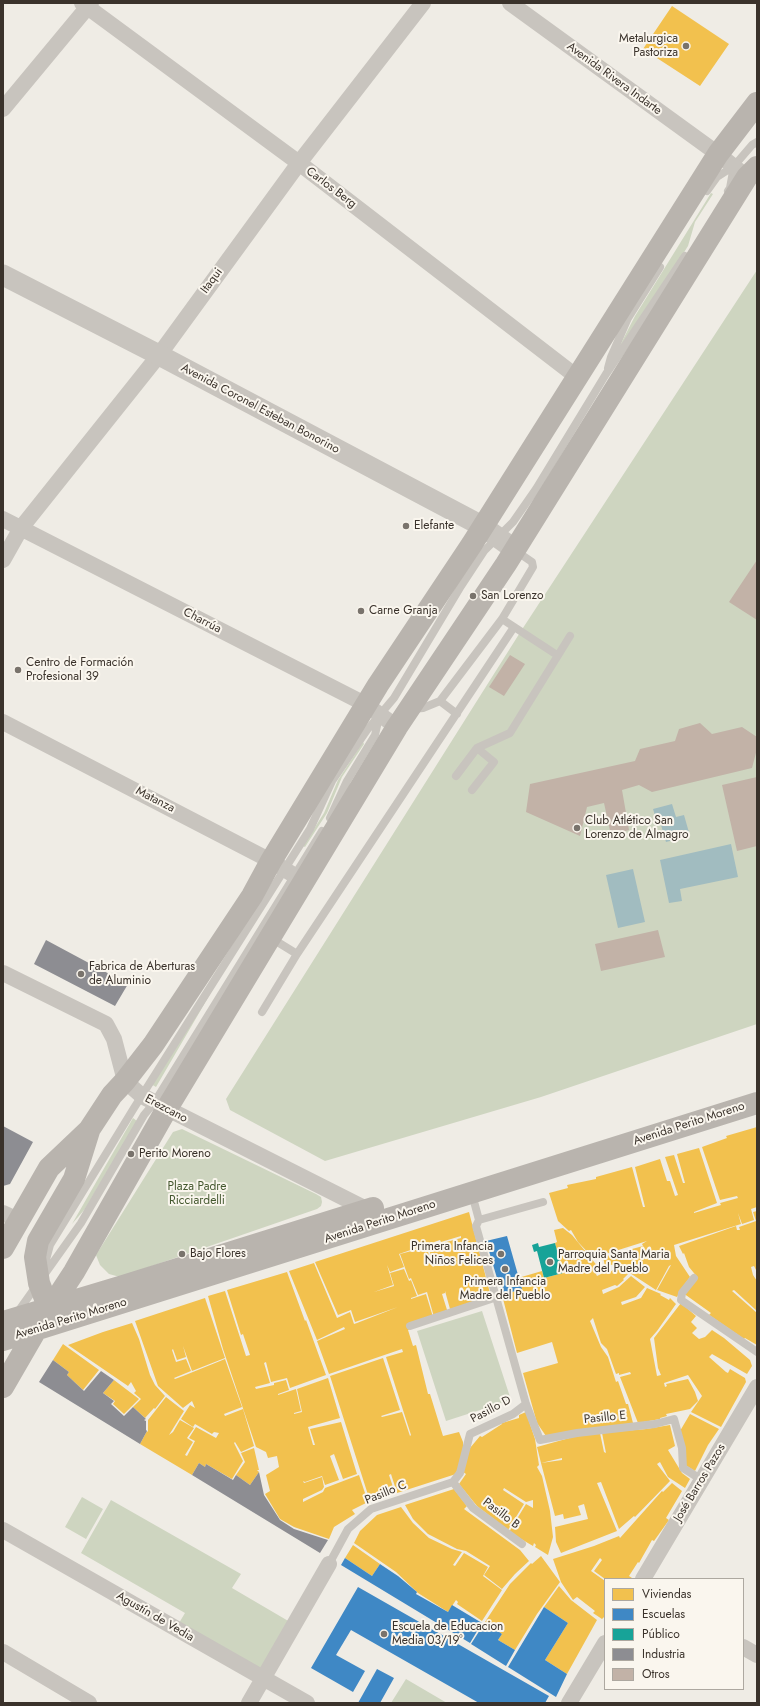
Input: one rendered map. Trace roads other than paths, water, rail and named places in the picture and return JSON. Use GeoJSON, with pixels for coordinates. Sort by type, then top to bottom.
{"type":"FeatureCollection","features":[{"type":"Feature","properties":{"kind":"main road"},"geometry":{"type":"LineString","coordinates":[[3,1387],[36,1330],[55,1316],[74,1272],[154,1103],[270,938],[289,872],[373,710],[472,544],[498,538],[739,166],[757,102]]}},
{"type":"Feature","properties":{"kind":"main road"},"geometry":{"type":"LineString","coordinates":[[3,1248],[10,1216],[49,1168],[89,1130],[112,1095],[153,1046],[252,896],[289,872],[403,718],[506,564],[498,538],[577,377],[739,166]]}},
{"type":"Feature","properties":{"kind":"main road","name":"Avenida Perito Moreno"},"geometry":{"type":"LineString","coordinates":[[55,1316],[368,1210],[473,1179],[757,1090]]}},
{"type":"Feature","properties":{"kind":"main road","name":"Avenida Perito Moreno"},"geometry":{"type":"LineString","coordinates":[[6,1325],[55,1316],[472,1193],[757,1103]]}},
{"type":"Feature","properties":{"kind":"main road"},"geometry":{"type":"LineString","coordinates":[[55,1316],[39,1283],[35,1257],[38,1241],[74,1178],[89,1130]]}},
{"type":"Feature","properties":{"kind":"main road","name":"Avenida Perito Moreno"},"geometry":{"type":"LineString","coordinates":[[3,1340],[36,1330]]}},
{"type":"Feature","properties":{"kind":"street","name":"Itaqui"},"geometry":{"type":"LineString","coordinates":[[3,560],[21,528],[159,355],[298,163],[423,3]]}},
{"type":"Feature","properties":{"kind":"street","name":"Avenida Rivera Indarte"},"geometry":{"type":"LineString","coordinates":[[510,3],[739,166]]}},
{"type":"Feature","properties":{"kind":"street","name":"Carlos Berg"},"geometry":{"type":"LineString","coordinates":[[86,4],[298,163],[577,377]]}},
{"type":"Feature","properties":{"kind":"street"},"geometry":{"type":"LineString","coordinates":[[3,109],[86,4]]}},
{"type":"Feature","properties":{"kind":"street","name":"Avenida Coronel Esteban Bonorino"},"geometry":{"type":"LineString","coordinates":[[3,275],[159,355],[498,538]]}},
{"type":"Feature","properties":{"kind":"street","name":"Charrúa"},"geometry":{"type":"LineString","coordinates":[[3,519],[373,710],[403,718]]}},
{"type":"Feature","properties":{"kind":"street","name":"Matanza"},"geometry":{"type":"LineString","coordinates":[[3,722],[289,872]]}},
{"type":"Feature","properties":{"kind":"street"},"geometry":{"type":"LineString","coordinates":[[3,972],[106,1024],[114,1039],[125,1081]]}},
{"type":"Feature","properties":{"kind":"street","name":"Erezcano"},"geometry":{"type":"LineString","coordinates":[[125,1081],[154,1103],[368,1210]]}},
{"type":"Feature","properties":{"kind":"street","name":"José Barros Pazos"},"geometry":{"type":"LineString","coordinates":[[644,1578],[757,1387]]}},
{"type":"Feature","properties":{"kind":"street","name":"Agustín de Vedia"},"geometry":{"type":"LineString","coordinates":[[3,1530],[307,1703]]}},
{"type":"Feature","properties":{"kind":"street"},"geometry":{"type":"LineString","coordinates":[[249,1703],[262,1678],[329,1564]]}},
{"type":"Feature","properties":{"kind":"street"},"geometry":{"type":"LineString","coordinates":[[569,1703],[604,1645]]}},
{"type":"Feature","properties":{"kind":"street"},"geometry":{"type":"LineString","coordinates":[[744,1648],[757,1655]]}},
{"type":"Feature","properties":{"kind":"street"},"geometry":{"type":"LineString","coordinates":[[3,1652],[89,1703]]}},
{"type":"Feature","properties":{"kind":"lane"},"geometry":{"type":"LineString","coordinates":[[722,201],[730,188],[739,166],[752,145],[757,142]]}},
{"type":"Feature","properties":{"kind":"lane"},"geometry":{"type":"LineString","coordinates":[[710,187],[739,166]]}},
{"type":"Feature","properties":{"kind":"lane"},"geometry":{"type":"LineString","coordinates":[[702,199],[718,177],[739,166]]}},
{"type":"Feature","properties":{"kind":"lane"},"geometry":{"type":"LineString","coordinates":[[403,718],[440,701],[502,618],[533,567],[532,562],[498,538],[513,522],[536,489],[606,374],[691,247]]}},
{"type":"Feature","properties":{"kind":"lane"},"geometry":{"type":"LineString","coordinates":[[606,374],[611,357],[628,318],[663,261]]}},
{"type":"Feature","properties":{"kind":"lane"},"geometry":{"type":"LineString","coordinates":[[502,618],[557,655]]}},
{"type":"Feature","properties":{"kind":"lane"},"geometry":{"type":"LineString","coordinates":[[262,1012],[297,954],[514,627]]}},
{"type":"Feature","properties":{"kind":"lane"},"geometry":{"type":"LineString","coordinates":[[456,776],[477,748],[510,733],[570,636]]}},
{"type":"Feature","properties":{"kind":"lane"},"geometry":{"type":"LineString","coordinates":[[440,701],[457,714]]}},
{"type":"Feature","properties":{"kind":"lane"},"geometry":{"type":"LineString","coordinates":[[39,1283],[50,1246],[154,1103],[289,872],[332,781],[367,730],[373,710]]}},
{"type":"Feature","properties":{"kind":"lane"},"geometry":{"type":"LineString","coordinates":[[6,1325],[39,1283],[81,1223],[144,1115],[154,1103],[289,872],[333,813],[347,781],[375,735],[373,710]]}},
{"type":"Feature","properties":{"kind":"lane"},"geometry":{"type":"LineString","coordinates":[[472,790],[494,762],[477,748]]}},
{"type":"Feature","properties":{"kind":"lane"},"geometry":{"type":"LineString","coordinates":[[289,872],[289,846],[320,807]]}},
{"type":"Feature","properties":{"kind":"lane"},"geometry":{"type":"LineString","coordinates":[[270,938],[297,954]]}},
{"type":"Feature","properties":{"kind":"lane"},"geometry":{"type":"LineString","coordinates":[[472,1193],[480,1220]]}},
{"type":"Feature","properties":{"kind":"lane"},"geometry":{"type":"LineString","coordinates":[[526,1404],[476,1226],[480,1220],[543,1202]]}},
{"type":"Feature","properties":{"kind":"lane"},"geometry":{"type":"LineString","coordinates":[[694,1278],[682,1293],[681,1300],[757,1352]]}},
{"type":"Feature","properties":{"kind":"lane"},"geometry":{"type":"LineString","coordinates":[[410,1326],[497,1298]]}},
{"type":"Feature","properties":{"kind":"lane","name":"Pasillo E"},"geometry":{"type":"LineString","coordinates":[[526,1404],[540,1440],[577,1433],[655,1424],[674,1419],[682,1448],[683,1468],[702,1480]]}},
{"type":"Feature","properties":{"kind":"lane","name":"Pasillo D"},"geometry":{"type":"LineString","coordinates":[[453,1482],[460,1473],[470,1434],[513,1414],[526,1404]]}},
{"type":"Feature","properties":{"kind":"lane","name":"Pasillo B"},"geometry":{"type":"LineString","coordinates":[[453,1482],[473,1508],[522,1544]]}},
{"type":"Feature","properties":{"kind":"lane","name":"Pasillo C"},"geometry":{"type":"LineString","coordinates":[[329,1564],[348,1529],[371,1509],[453,1482]]}},
{"type":"Feature","properties":{"kind":"water"},"geometry":{"type":"Polygon","coordinates":[[[672,804],[676,817],[684,815],[690,836],[666,842],[661,825],[657,822],[653,809],[672,804]]]}},
{"type":"Feature","properties":{"kind":"water"},"geometry":{"type":"Polygon","coordinates":[[[731,844],[738,877],[680,889],[682,901],[669,903],[660,860],[731,844]]]}},
{"type":"Feature","properties":{"kind":"water"},"geometry":{"type":"Polygon","coordinates":[[[633,869],[645,922],[618,928],[606,875],[633,869]]]}},
{"type":"Feature","properties":{"kind":"place","name":"Metalurgica Pastoriza"},"geometry":{"type":"Point","coordinates":[686,46]}},
{"type":"Feature","properties":{"kind":"place","name":"Elefante"},"geometry":{"type":"Point","coordinates":[406,526]}},
{"type":"Feature","properties":{"kind":"place","name":"San Lorenzo"},"geometry":{"type":"Point","coordinates":[473,596]}},
{"type":"Feature","properties":{"kind":"place","name":"Carne Granja"},"geometry":{"type":"Point","coordinates":[361,611]}},
{"type":"Feature","properties":{"kind":"place","name":"Centro de Formación Profesional 39"},"geometry":{"type":"Point","coordinates":[18,670]}},
{"type":"Feature","properties":{"kind":"place","name":"Club Atlético San Lorenzo de Almagro"},"geometry":{"type":"Point","coordinates":[577,828]}},
{"type":"Feature","properties":{"kind":"place","name":"Fabrica de Aberturas de Aluminio"},"geometry":{"type":"Point","coordinates":[81,974]}},
{"type":"Feature","properties":{"kind":"place","name":"Perito Moreno"},"geometry":{"type":"Point","coordinates":[131,1154]}},
{"type":"Feature","properties":{"kind":"place","name":"Bajo Flores"},"geometry":{"type":"Point","coordinates":[182,1254]}},
{"type":"Feature","properties":{"kind":"place","name":"Primera Infancia Niños Felices"},"geometry":{"type":"Point","coordinates":[501,1254]}},
{"type":"Feature","properties":{"kind":"place","name":"Parroquia Santa Maria Madre del Pueblo"},"geometry":{"type":"Point","coordinates":[550,1262]}},
{"type":"Feature","properties":{"kind":"place","name":"Primera Infancia Madre del Pueblo"},"geometry":{"type":"Point","coordinates":[505,1269]}},
{"type":"Feature","properties":{"kind":"place","name":"Escuela de Educacion Media 03/19°"},"geometry":{"type":"Point","coordinates":[384,1634]}},
{"type":"Feature","properties":{"kind":"park label","name":"Plaza Padre Ricciardelli"},"geometry":{"type":"Point","coordinates":[197,1194]}}]}
